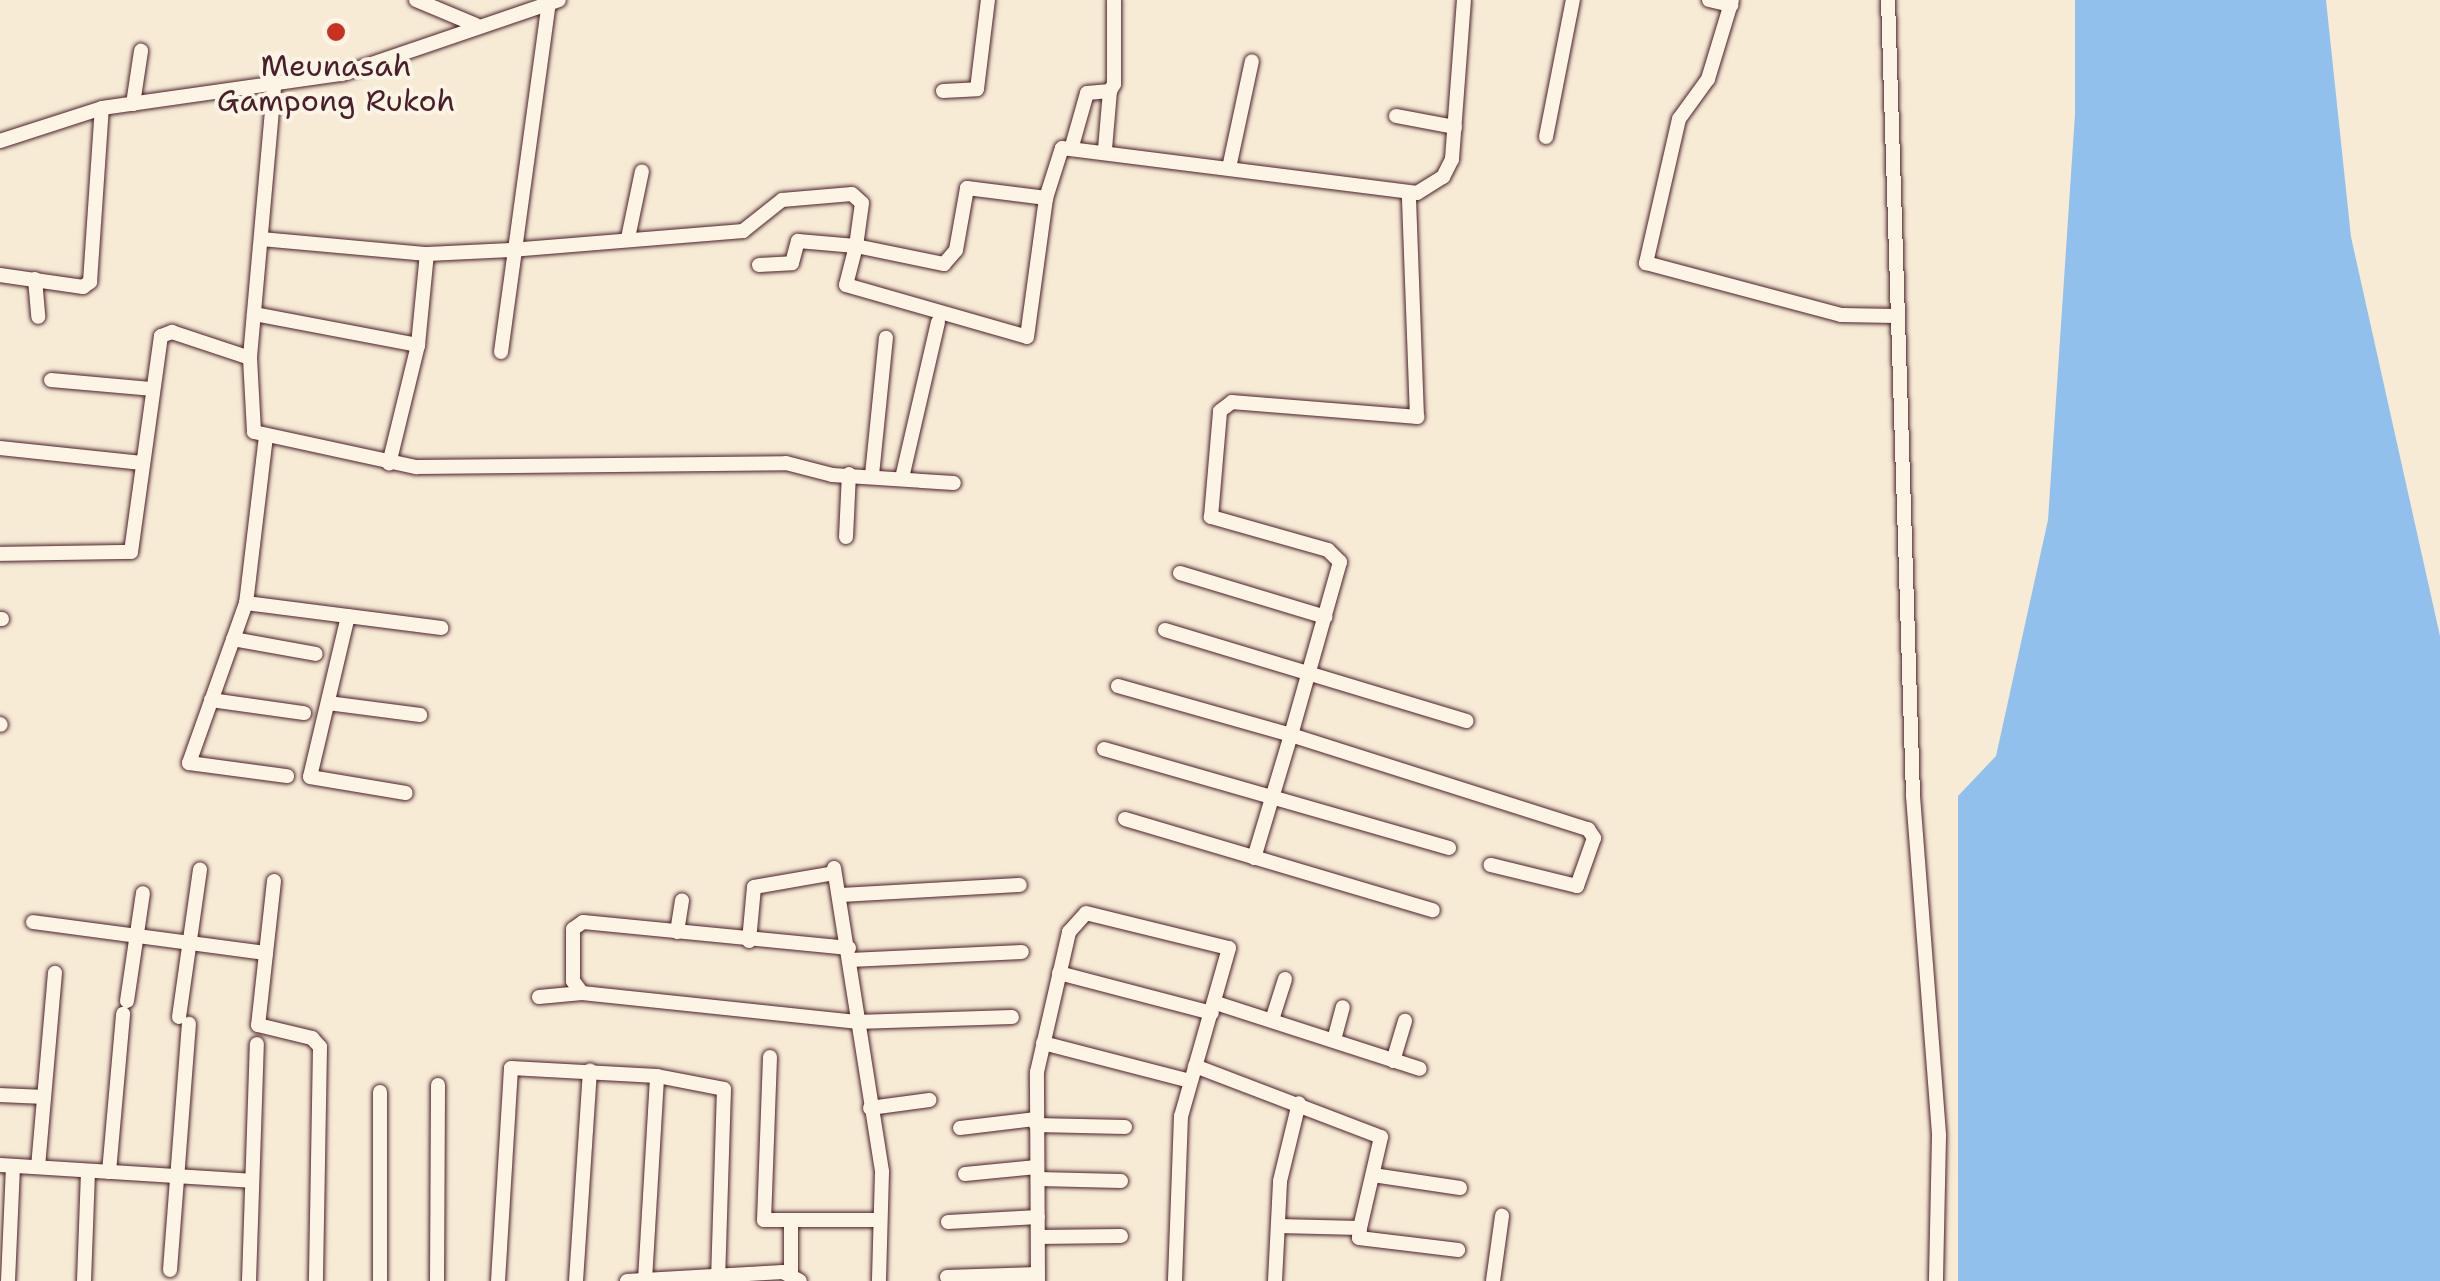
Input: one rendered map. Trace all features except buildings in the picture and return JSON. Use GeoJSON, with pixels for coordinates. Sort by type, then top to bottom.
{"type":"FeatureCollection","features":[{"type":"Feature","properties":{"kind":"street"},"geometry":{"type":"LineString","coordinates":[[416,0],[476,26]]}},
{"type":"Feature","properties":{"kind":"street"},"geometry":{"type":"LineString","coordinates":[[943,91],[978,89],[988,0]]}},
{"type":"Feature","properties":{"kind":"street"},"geometry":{"type":"LineString","coordinates":[[1105,148],[1114,0]]}},
{"type":"Feature","properties":{"kind":"street"},"geometry":{"type":"LineString","coordinates":[[262,239],[426,254],[510,250],[743,230],[782,200],[852,194],[862,203],[846,285],[1026,337],[1056,155],[1072,146],[1409,194],[1443,177],[1456,127],[1464,0]]}},
{"type":"Feature","properties":{"kind":"street"},"geometry":{"type":"LineString","coordinates":[[1546,138],[1574,0]]}},
{"type":"Feature","properties":{"kind":"street"},"geometry":{"type":"LineString","coordinates":[[1710,0],[1731,2],[1708,80],[1678,119],[1646,263],[1854,318],[1896,316]]}},
{"type":"Feature","properties":{"kind":"street"},"geometry":{"type":"LineString","coordinates":[[1888,0],[1919,932],[1939,1136],[1936,1281]]}},
{"type":"Feature","properties":{"kind":"street"},"geometry":{"type":"LineString","coordinates":[[0,140],[102,108],[274,88],[342,74],[554,2],[510,250],[501,352]]}},
{"type":"Feature","properties":{"kind":"street"},"geometry":{"type":"LineString","coordinates":[[133,104],[141,52]]}},
{"type":"Feature","properties":{"kind":"street"},"geometry":{"type":"LineString","coordinates":[[1228,168],[1252,61]]}},
{"type":"Feature","properties":{"kind":"street"},"geometry":{"type":"LineString","coordinates":[[274,88],[250,358],[250,427],[266,436],[389,464],[470,470],[786,462],[849,474],[954,483]]}},
{"type":"Feature","properties":{"kind":"street"},"geometry":{"type":"LineString","coordinates":[[1072,146],[1087,92],[1110,91]]}},
{"type":"Feature","properties":{"kind":"street"},"geometry":{"type":"LineString","coordinates":[[0,275],[83,287],[91,279],[102,108]]}},
{"type":"Feature","properties":{"kind":"street"},"geometry":{"type":"LineString","coordinates":[[1396,116],[1456,127]]}},
{"type":"Feature","properties":{"kind":"street"},"geometry":{"type":"LineString","coordinates":[[628,238],[642,171]]}},
{"type":"Feature","properties":{"kind":"street"},"geometry":{"type":"LineString","coordinates":[[759,265],[792,263],[798,241],[856,246],[944,264],[956,250],[967,188],[1046,198]]}},
{"type":"Feature","properties":{"kind":"street"},"geometry":{"type":"LineString","coordinates":[[1254,858],[1340,568],[1334,553],[1211,517],[1218,419],[1232,402],[1416,417],[1409,194]]}},
{"type":"Feature","properties":{"kind":"street"},"geometry":{"type":"LineString","coordinates":[[389,464],[418,345],[426,254]]}},
{"type":"Feature","properties":{"kind":"street"},"geometry":{"type":"LineString","coordinates":[[35,279],[38,317]]}},
{"type":"Feature","properties":{"kind":"street"},"geometry":{"type":"LineString","coordinates":[[254,314],[418,345]]}},
{"type":"Feature","properties":{"kind":"street"},"geometry":{"type":"LineString","coordinates":[[902,478],[938,322]]}},
{"type":"Feature","properties":{"kind":"street"},"geometry":{"type":"LineString","coordinates":[[0,554],[128,554],[160,340],[167,331],[250,358]]}},
{"type":"Feature","properties":{"kind":"street"},"geometry":{"type":"LineString","coordinates":[[872,476],[886,338]]}},
{"type":"Feature","properties":{"kind":"street"},"geometry":{"type":"LineString","coordinates":[[51,380],[151,389]]}},
{"type":"Feature","properties":{"kind":"street"},"geometry":{"type":"LineString","coordinates":[[266,436],[246,603],[190,766],[287,776]]}},
{"type":"Feature","properties":{"kind":"street"},"geometry":{"type":"LineString","coordinates":[[0,448],[142,463]]}},
{"type":"Feature","properties":{"kind":"street"},"geometry":{"type":"LineString","coordinates":[[846,536],[849,474]]}},
{"type":"Feature","properties":{"kind":"street"},"geometry":{"type":"LineString","coordinates":[[1180,573],[1326,617]]}},
{"type":"Feature","properties":{"kind":"street"},"geometry":{"type":"LineString","coordinates":[[246,603],[441,628]]}},
{"type":"Feature","properties":{"kind":"street"},"geometry":{"type":"LineString","coordinates":[[348,616],[310,777],[406,793]]}},
{"type":"Feature","properties":{"kind":"street"},"geometry":{"type":"LineString","coordinates":[[1164,630],[1467,720]]}},
{"type":"Feature","properties":{"kind":"street"},"geometry":{"type":"LineString","coordinates":[[233,638],[316,654]]}},
{"type":"Feature","properties":{"kind":"street"},"geometry":{"type":"LineString","coordinates":[[1118,686],[1291,735],[1588,829],[1594,838],[1577,886],[1491,865]]}},
{"type":"Feature","properties":{"kind":"street"},"geometry":{"type":"LineString","coordinates":[[211,700],[304,713]]}},
{"type":"Feature","properties":{"kind":"street"},"geometry":{"type":"LineString","coordinates":[[328,703],[420,715]]}},
{"type":"Feature","properties":{"kind":"street"},"geometry":{"type":"LineString","coordinates":[[1104,749],[1448,848]]}},
{"type":"Feature","properties":{"kind":"street"},"geometry":{"type":"LineString","coordinates":[[1125,818],[1433,910]]}},
{"type":"Feature","properties":{"kind":"street"},"geometry":{"type":"LineString","coordinates":[[170,1270],[189,942],[200,869]]}},
{"type":"Feature","properties":{"kind":"street"},"geometry":{"type":"LineString","coordinates":[[749,941],[754,887],[834,870],[850,954],[855,1022],[882,1172],[879,1281]]}},
{"type":"Feature","properties":{"kind":"street"},"geometry":{"type":"LineString","coordinates":[[274,881],[258,1026],[312,1038],[320,1047],[316,1281]]}},
{"type":"Feature","properties":{"kind":"street"},"geometry":{"type":"LineString","coordinates":[[839,895],[1020,886]]}},
{"type":"Feature","properties":{"kind":"street"},"geometry":{"type":"LineString","coordinates":[[109,1172],[125,1008],[143,893]]}},
{"type":"Feature","properties":{"kind":"street"},"geometry":{"type":"LineString","coordinates":[[677,932],[682,900]]}},
{"type":"Feature","properties":{"kind":"street"},"geometry":{"type":"LineString","coordinates":[[948,1277],[1038,1277],[1036,1122],[1044,1043],[1073,922],[1086,913],[1228,948],[1214,1008],[1192,1073],[1178,1142],[1175,1281]]}},
{"type":"Feature","properties":{"kind":"street"},"geometry":{"type":"LineString","coordinates":[[582,993],[573,982],[574,919],[850,954],[1022,952]]}},
{"type":"Feature","properties":{"kind":"street"},"geometry":{"type":"LineString","coordinates":[[33,922],[266,953]]}},
{"type":"Feature","properties":{"kind":"street"},"geometry":{"type":"LineString","coordinates":[[38,1168],[55,973]]}},
{"type":"Feature","properties":{"kind":"street"},"geometry":{"type":"LineString","coordinates":[[1059,973],[1272,1020],[1420,1068]]}},
{"type":"Feature","properties":{"kind":"street"},"geometry":{"type":"LineString","coordinates":[[1272,1020],[1285,979]]}},
{"type":"Feature","properties":{"kind":"street"},"geometry":{"type":"LineString","coordinates":[[539,997],[582,993],[855,1022],[1012,1017]]}},
{"type":"Feature","properties":{"kind":"street"},"geometry":{"type":"LineString","coordinates":[[1334,1040],[1342,1007]]}},
{"type":"Feature","properties":{"kind":"street"},"geometry":{"type":"LineString","coordinates":[[1393,1062],[1405,1021]]}},
{"type":"Feature","properties":{"kind":"street"},"geometry":{"type":"LineString","coordinates":[[1044,1043],[1192,1073],[1299,1103],[1380,1138],[1358,1238],[1458,1250]]}},
{"type":"Feature","properties":{"kind":"street"},"geometry":{"type":"LineString","coordinates":[[248,1281],[257,1044]]}},
{"type":"Feature","properties":{"kind":"street"},"geometry":{"type":"LineString","coordinates":[[770,1057],[761,1216],[790,1220],[880,1220]]}},
{"type":"Feature","properties":{"kind":"street"},"geometry":{"type":"LineString","coordinates":[[498,1281],[506,1075],[511,1068],[657,1076],[724,1089],[718,1275]]}},
{"type":"Feature","properties":{"kind":"street"},"geometry":{"type":"LineString","coordinates":[[576,1281],[590,1070]]}},
{"type":"Feature","properties":{"kind":"street"},"geometry":{"type":"LineString","coordinates":[[645,1280],[657,1076]]}},
{"type":"Feature","properties":{"kind":"street"},"geometry":{"type":"LineString","coordinates":[[438,1085],[438,1281]]}},
{"type":"Feature","properties":{"kind":"street"},"geometry":{"type":"LineString","coordinates":[[380,1092],[380,1281]]}},
{"type":"Feature","properties":{"kind":"street"},"geometry":{"type":"LineString","coordinates":[[0,1095],[44,1097]]}},
{"type":"Feature","properties":{"kind":"street"},"geometry":{"type":"LineString","coordinates":[[870,1108],[929,1100]]}},
{"type":"Feature","properties":{"kind":"street"},"geometry":{"type":"LineString","coordinates":[[1275,1281],[1280,1181],[1299,1103]]}},
{"type":"Feature","properties":{"kind":"street"},"geometry":{"type":"LineString","coordinates":[[960,1128],[1036,1122],[1125,1127]]}},
{"type":"Feature","properties":{"kind":"street"},"geometry":{"type":"LineString","coordinates":[[8,1281],[4,1241],[6,1166],[251,1181]]}},
{"type":"Feature","properties":{"kind":"street"},"geometry":{"type":"LineString","coordinates":[[84,1281],[88,1171]]}},
{"type":"Feature","properties":{"kind":"street"},"geometry":{"type":"LineString","coordinates":[[965,1174],[1038,1173],[1121,1180]]}},
{"type":"Feature","properties":{"kind":"street"},"geometry":{"type":"LineString","coordinates":[[1373,1176],[1460,1188]]}},
{"type":"Feature","properties":{"kind":"street"},"geometry":{"type":"LineString","coordinates":[[948,1222],[1038,1216]]}},
{"type":"Feature","properties":{"kind":"street"},"geometry":{"type":"LineString","coordinates":[[1493,1281],[1502,1216]]}},
{"type":"Feature","properties":{"kind":"street"},"geometry":{"type":"LineString","coordinates":[[627,1281],[718,1275],[795,1277],[790,1220]]}},
{"type":"Feature","properties":{"kind":"street"},"geometry":{"type":"LineString","coordinates":[[1278,1226],[1360,1228]]}},
{"type":"Feature","properties":{"kind":"street"},"geometry":{"type":"LineString","coordinates":[[1038,1238],[1121,1236]]}},
{"type":"Feature","properties":{"kind":"water"},"geometry":{"type":"Polygon","coordinates":[[[2075,0],[2326,0],[2351,237],[2440,636],[2440,1281],[1958,1281],[1958,796],[1996,756],[2048,520],[2075,114],[2075,0]]]}},
{"type":"Feature","properties":{"kind":"place","name":"Meunasah Gampong Rukoh"},"geometry":{"type":"Point","coordinates":[336,32]}}]}
